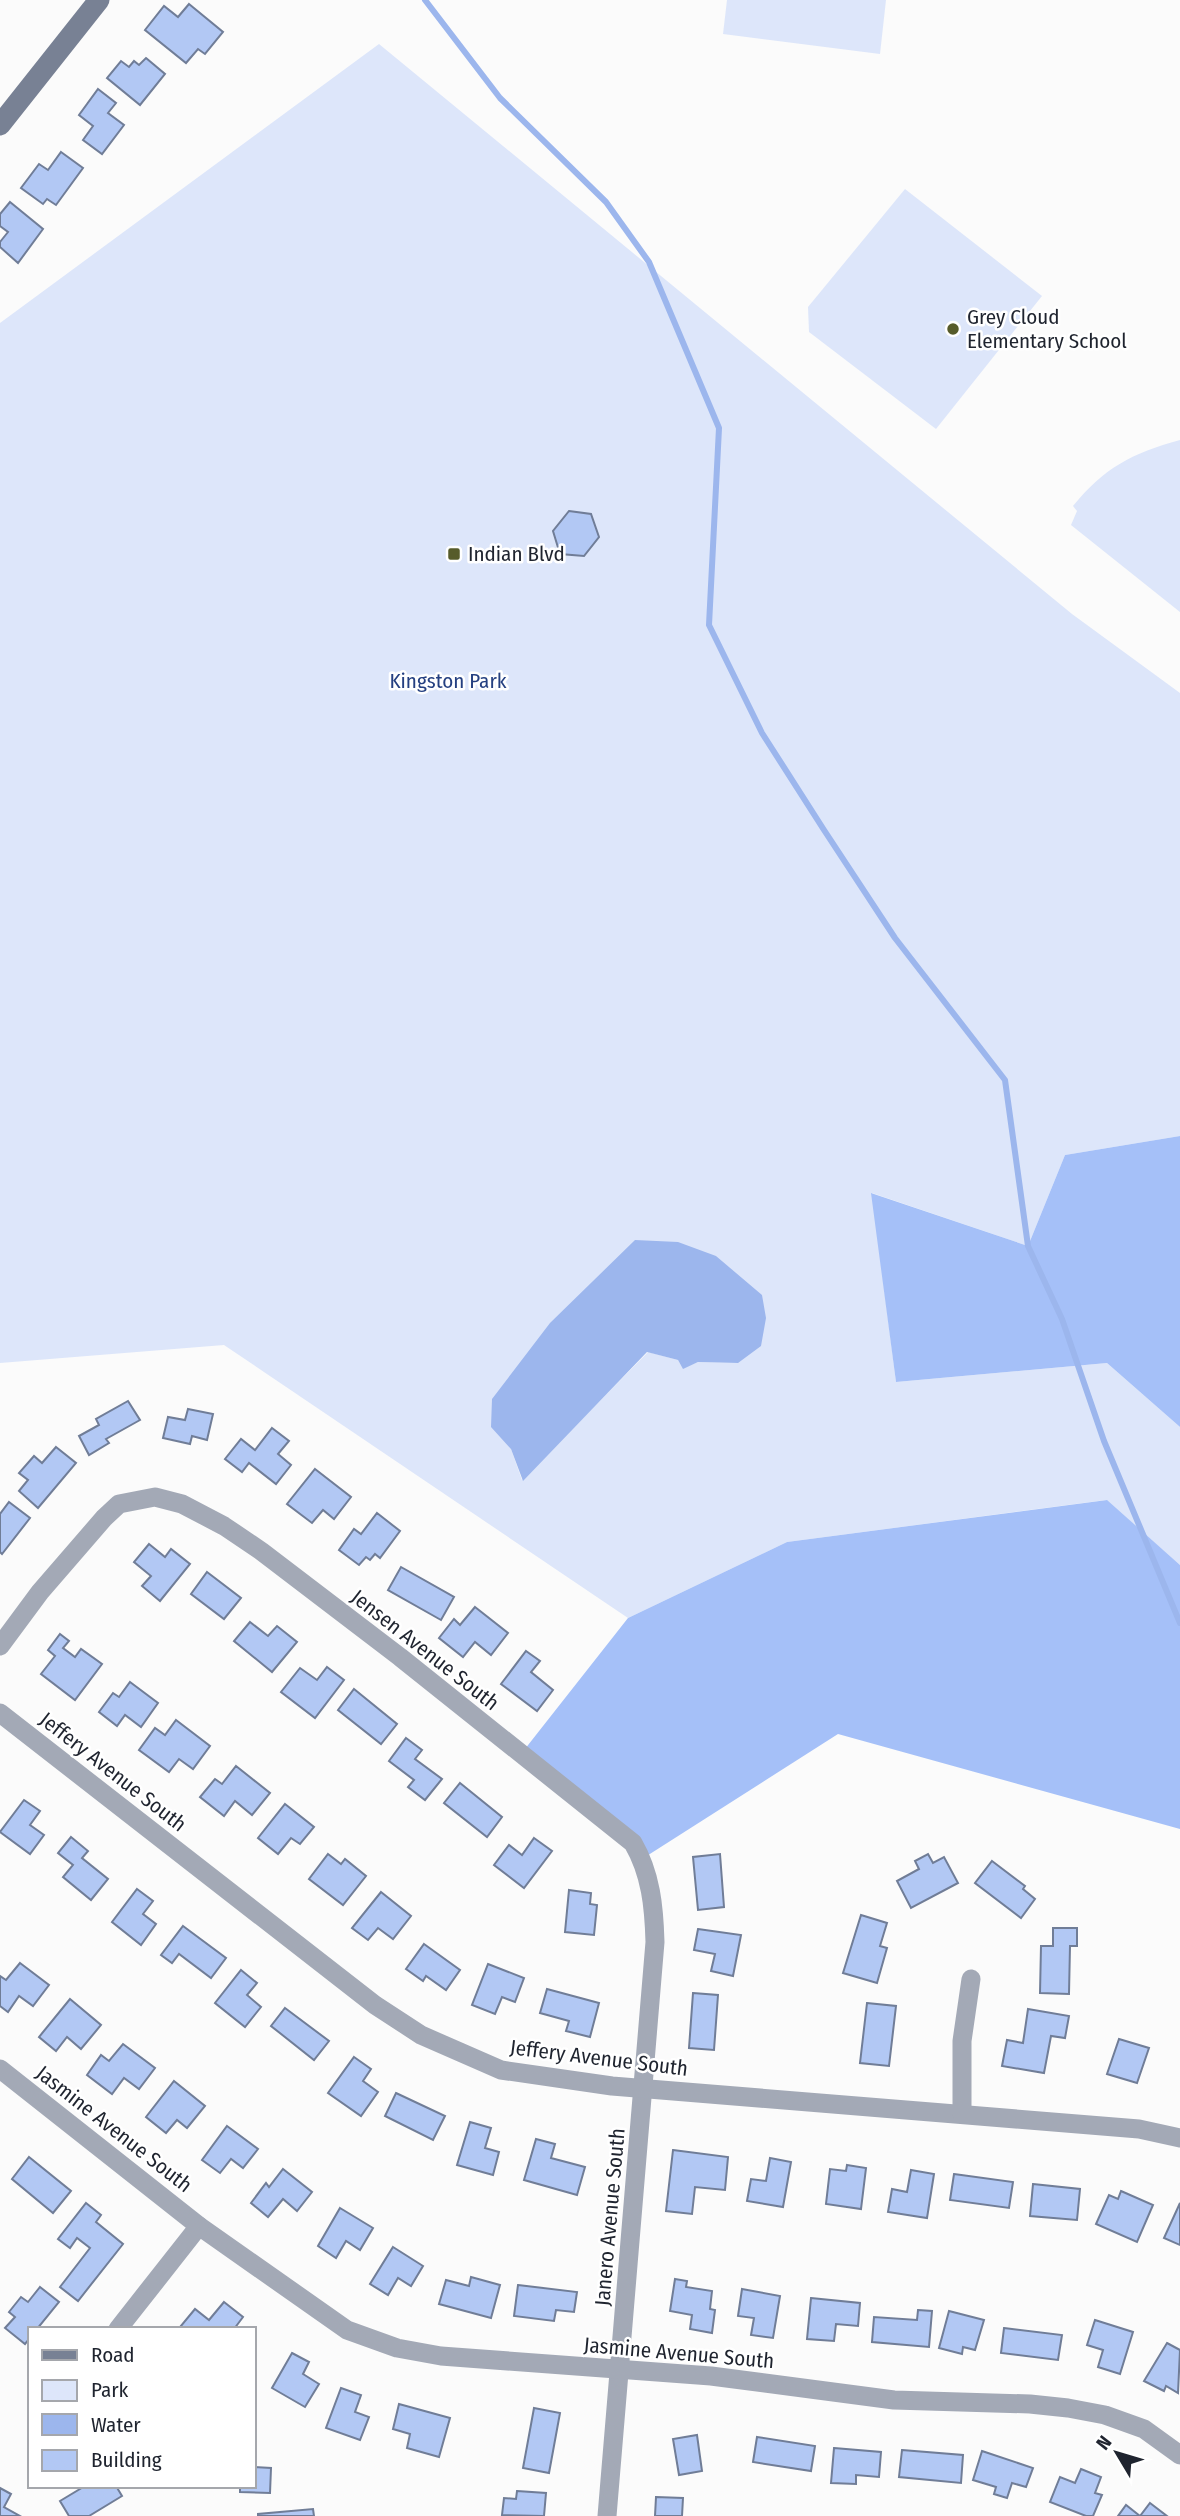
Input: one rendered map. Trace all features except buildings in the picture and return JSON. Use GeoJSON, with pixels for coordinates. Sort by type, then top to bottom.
{"type":"FeatureCollection","features":[{"type":"Feature","properties":{"kind":"street"},"geometry":{"type":"LineString","coordinates":[[0,125],[96,1]]}},
{"type":"Feature","properties":{"kind":"street","name":"Jensen Avenue South"},"geometry":{"type":"LineString","coordinates":[[0,1646],[48,1583],[119,1504],[155,1497],[181,1504],[224,1526],[261,1551],[400,1657],[633,1843],[642,1859],[654,1905],[655,1942],[643,2088]]}},
{"type":"Feature","properties":{"kind":"street","name":"Jeffery Avenue South"},"geometry":{"type":"LineString","coordinates":[[0,1713],[375,2005],[421,2035],[501,2070],[643,2088],[1139,2129],[1180,2138]]}},
{"type":"Feature","properties":{"kind":"street"},"geometry":{"type":"LineString","coordinates":[[962,2114],[962,2041],[971,1979]]}},
{"type":"Feature","properties":{"kind":"street","name":"Jasmine Avenue South"},"geometry":{"type":"LineString","coordinates":[[0,2069],[199,2226],[346,2330],[397,2348],[441,2356],[710,2376],[894,2400],[1030,2404],[1069,2408],[1144,2429],[1180,2455]]}},
{"type":"Feature","properties":{"kind":"street","name":"Janero Avenue South"},"geometry":{"type":"LineString","coordinates":[[607,2516],[643,2088]]}},
{"type":"Feature","properties":{"kind":"street"},"geometry":{"type":"LineString","coordinates":[[120,2327],[199,2226]]}},
{"type":"Feature","properties":{"kind":"green space"},"geometry":{"type":"Polygon","coordinates":[[[727,0],[886,0],[880,54],[723,34],[727,0]]]}},
{"type":"Feature","properties":{"kind":"green space","name":"Kingston Park"},"geometry":{"type":"Polygon","coordinates":[[[379,44],[1072,614],[1180,693],[1180,1136],[1065,1155],[1028,1246],[872,1193],[896,1382],[1107,1363],[1180,1427],[1180,1565],[1106,1500],[787,1542],[628,1618],[224,1345],[0,1363],[0,323],[379,44]],[[716,1256],[511,1449],[522,1480],[648,1352],[678,1360],[683,1368],[698,1362],[738,1363],[716,1256]]]}},
{"type":"Feature","properties":{"kind":"green space"},"geometry":{"type":"Polygon","coordinates":[[[905,189],[1042,296],[936,429],[809,332],[808,307],[905,189]]]}},
{"type":"Feature","properties":{"kind":"green space"},"geometry":{"type":"Polygon","coordinates":[[[1180,440],[1180,612],[1071,525],[1077,511],[1073,506],[1096,481],[1147,450],[1180,440]]]}},
{"type":"Feature","properties":{"kind":"shaded area"},"geometry":{"type":"Polygon","coordinates":[[[1180,1136],[1180,1427],[1107,1363],[896,1382],[871,1193],[1028,1246],[1065,1155],[1180,1136]]]}},
{"type":"Feature","properties":{"kind":"shaded area"},"geometry":{"type":"Polygon","coordinates":[[[1107,1500],[1180,1565],[1180,1829],[838,1734],[642,1859],[521,1754],[628,1618],[787,1542],[1107,1500]]]}},
{"type":"Feature","properties":{"kind":"water"},"geometry":{"type":"Polygon","coordinates":[[[635,1240],[678,1242],[716,1256],[762,1295],[766,1318],[761,1346],[738,1363],[698,1362],[683,1369],[678,1360],[647,1352],[523,1481],[511,1449],[491,1427],[492,1399],[550,1323],[635,1240]]]}},
{"type":"Feature","properties":{"kind":"waterway"},"geometry":{"type":"LineString","coordinates":[[425,0],[500,98],[606,202],[649,262],[719,428],[709,625],[762,733],[824,830],[895,938],[1005,1080],[1028,1246],[1062,1319],[1104,1441],[1180,1623]]}},
{"type":"Feature","properties":{"kind":"place","name":"Grey Cloud Elementary School"},"geometry":{"type":"Point","coordinates":[953,329]}},
{"type":"Feature","properties":{"kind":"place","name":"Indian Blvd"},"geometry":{"type":"Point","coordinates":[454,554]}}]}
